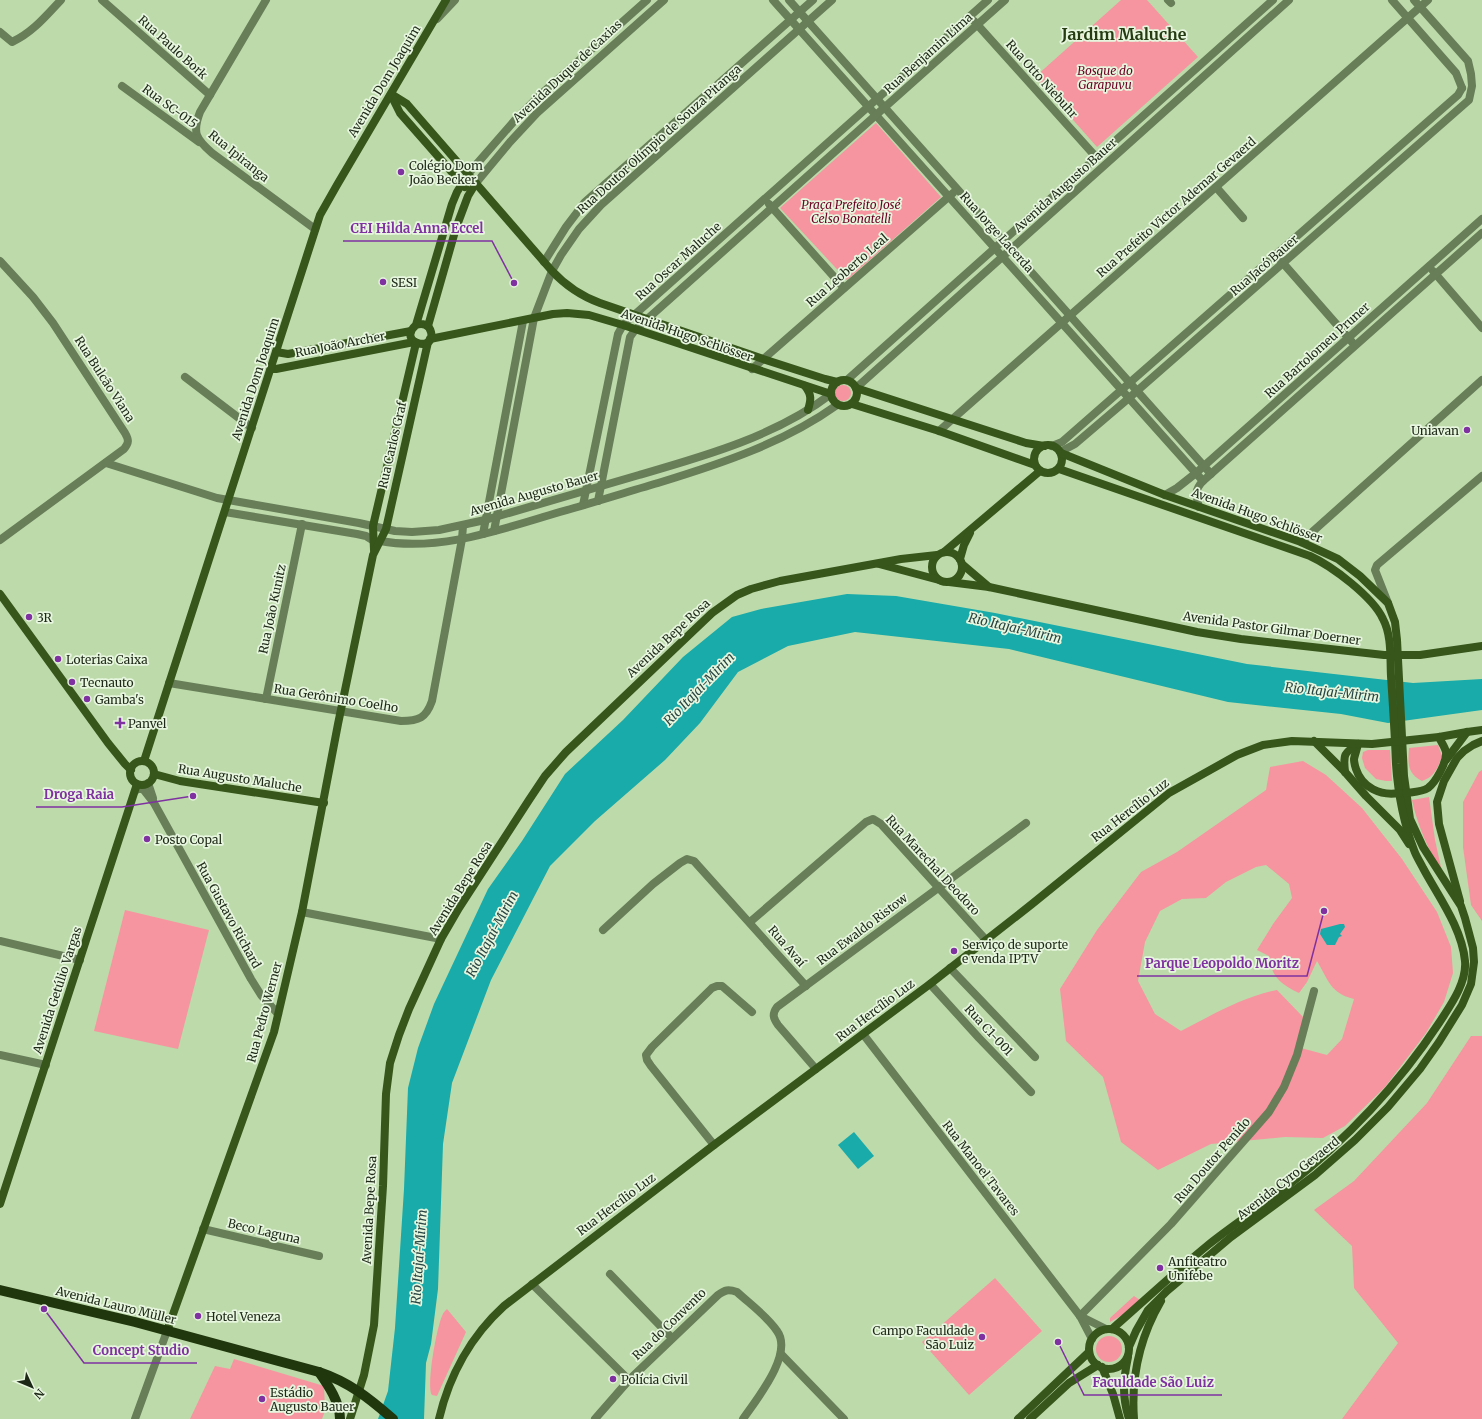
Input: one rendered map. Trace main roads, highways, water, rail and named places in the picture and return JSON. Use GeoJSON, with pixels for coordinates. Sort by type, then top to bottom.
{"type":"FeatureCollection","features":[{"type":"Feature","properties":{"kind":"main road","name":"Avenida Dom Joaquim"},"geometry":{"type":"LineString","coordinates":[[144,762],[315,229],[325,205],[446,0]]}},
{"type":"Feature","properties":{"kind":"main road","name":"Avenida Hugo Schlösser"},"geometry":{"type":"LineString","coordinates":[[391,94],[407,104],[544,262],[569,288],[600,304],[825,380],[837,382]]}},
{"type":"Feature","properties":{"kind":"main road"},"geometry":{"type":"LineString","coordinates":[[391,94],[400,113],[470,192]]}},
{"type":"Feature","properties":{"kind":"main road"},"geometry":{"type":"LineString","coordinates":[[468,174],[452,204],[411,335],[415,342],[422,344],[429,341],[431,332],[428,326],[447,259],[460,217],[470,192],[476,183]]}},
{"type":"Feature","properties":{"kind":"main road"},"geometry":{"type":"LineString","coordinates":[[436,255],[447,259]]}},
{"type":"Feature","properties":{"kind":"main road","name":"Avenida Hugo Schlösser"},"geometry":{"type":"LineString","coordinates":[[429,341],[553,314],[589,315],[831,394]]}},
{"type":"Feature","properties":{"kind":"main road"},"geometry":{"type":"LineString","coordinates":[[413,328],[422,324],[428,326]]}},
{"type":"Feature","properties":{"kind":"main road","name":"Rua João Archer"},"geometry":{"type":"LineString","coordinates":[[276,352],[288,354],[413,328]]}},
{"type":"Feature","properties":{"kind":"main road","name":"Rua Carlos Graf"},"geometry":{"type":"LineString","coordinates":[[341,712],[374,551],[377,541],[386,529],[429,341]]}},
{"type":"Feature","properties":{"kind":"main road","name":"Rua João Archer"},"geometry":{"type":"LineString","coordinates":[[271,369],[415,342]]}},
{"type":"Feature","properties":{"kind":"main road","name":"Rua Carlos Graf"},"geometry":{"type":"LineString","coordinates":[[377,541],[373,526],[415,342]]}},
{"type":"Feature","properties":{"kind":"main road"},"geometry":{"type":"LineString","coordinates":[[852,404],[939,431],[1038,468],[1044,473],[1052,473],[1059,469],[1062,461],[1060,453],[1048,446],[1026,443],[952,420],[856,388],[847,380],[837,382],[832,387],[832,398],[837,405],[844,407],[852,404],[857,397],[856,388]]}},
{"type":"Feature","properties":{"kind":"main road"},"geometry":{"type":"LineString","coordinates":[[805,386],[810,392],[811,400],[808,410]]}},
{"type":"Feature","properties":{"kind":"main road"},"geometry":{"type":"LineString","coordinates":[[396,426],[408,429]]}},
{"type":"Feature","properties":{"kind":"main road"},"geometry":{"type":"LineString","coordinates":[[1038,468],[1034,457],[1035,454],[1040,447],[1048,446]]}},
{"type":"Feature","properties":{"kind":"main road","name":"Avenida Hugo Schlösser"},"geometry":{"type":"LineString","coordinates":[[1060,453],[1165,495],[1301,542],[1338,559],[1360,576],[1388,603],[1395,622],[1394,649]]}},
{"type":"Feature","properties":{"kind":"main road"},"geometry":{"type":"LineString","coordinates":[[972,529],[964,545],[961,561],[963,569],[958,578],[949,582],[939,580],[934,574],[932,566],[935,558],[972,529],[1038,468]]}},
{"type":"Feature","properties":{"kind":"main road","name":"Avenida Hugo Schlösser"},"geometry":{"type":"LineString","coordinates":[[1059,469],[1299,551],[1320,560],[1347,580],[1379,611],[1394,649]]}},
{"type":"Feature","properties":{"kind":"main road"},"geometry":{"type":"LineString","coordinates":[[382,487],[395,490]]}},
{"type":"Feature","properties":{"kind":"main road"},"geometry":{"type":"LineString","coordinates":[[941,554],[954,553],[961,561]]}},
{"type":"Feature","properties":{"kind":"main road","name":"Avenida Bepe Rosa"},"geometry":{"type":"LineString","coordinates":[[350,1419],[368,1362],[374,1325],[383,1186],[386,1094],[389,1069],[399,1035],[409,1009],[441,939],[459,908],[545,776],[578,740],[712,613],[737,595],[763,584],[876,564],[901,558],[941,554]]}},
{"type":"Feature","properties":{"kind":"main road","name":"Avenida Pastor Gilmar Doerner"},"geometry":{"type":"LineString","coordinates":[[961,561],[989,587]]}},
{"type":"Feature","properties":{"kind":"main road","name":"Avenida Bepe Rosa"},"geometry":{"type":"LineString","coordinates":[[876,564],[939,580]]}},
{"type":"Feature","properties":{"kind":"main road","name":"Avenida Pastor Gilmar Doerner"},"geometry":{"type":"LineString","coordinates":[[949,582],[989,587],[1197,632],[1241,638],[1384,655],[1420,655],[1482,646]]}},
{"type":"Feature","properties":{"kind":"main road"},"geometry":{"type":"LineString","coordinates":[[0,594],[108,743],[130,770],[132,780],[136,787],[151,781],[154,774],[152,766],[144,762],[136,763],[130,770]]}},
{"type":"Feature","properties":{"kind":"main road","name":"Avenida Cyro Gevaerd"},"geometry":{"type":"LineString","coordinates":[[1129,1350],[1136,1331],[1148,1310],[1167,1291],[1231,1237],[1301,1186],[1333,1160],[1388,1107],[1420,1069],[1462,1005],[1471,984],[1474,962],[1473,948],[1461,906],[1415,832],[1403,793],[1400,776],[1394,649]]}},
{"type":"Feature","properties":{"kind":"main road","name":"Rua Pedro Werner"},"geometry":{"type":"LineString","coordinates":[[167,1330],[274,1032],[302,912],[341,712]]}},
{"type":"Feature","properties":{"kind":"main road","name":"Rua Hercílio Luz"},"geometry":{"type":"LineString","coordinates":[[439,1419],[442,1404],[450,1382],[478,1333],[494,1314],[714,1145],[930,984],[1176,788],[1237,755],[1248,750],[1277,742],[1314,741],[1358,744],[1439,737],[1482,730]]}},
{"type":"Feature","properties":{"kind":"main road"},"geometry":{"type":"LineString","coordinates":[[1445,760],[1467,732],[1473,744]]}},
{"type":"Feature","properties":{"kind":"main road"},"geometry":{"type":"LineString","coordinates":[[1358,744],[1354,760],[1358,776],[1364,783],[1383,794],[1419,792],[1428,788],[1441,772],[1446,752],[1439,737]]}},
{"type":"Feature","properties":{"kind":"main road"},"geometry":{"type":"LineString","coordinates":[[1314,741],[1400,830],[1414,851]]}},
{"type":"Feature","properties":{"kind":"main road"},"geometry":{"type":"LineString","coordinates":[[1461,906],[1439,824],[1437,802],[1444,781],[1452,766],[1464,751],[1473,744],[1482,741]]}},
{"type":"Feature","properties":{"kind":"main road"},"geometry":{"type":"LineString","coordinates":[[1345,772],[1344,755],[1358,744]]}},
{"type":"Feature","properties":{"kind":"main road","name":"Rua Augusto Maluche"},"geometry":{"type":"LineString","coordinates":[[154,774],[180,781],[324,803]]}},
{"type":"Feature","properties":{"kind":"main road","name":"Avenida Getúlio Vargas"},"geometry":{"type":"LineString","coordinates":[[0,1204],[136,787]]}},
{"type":"Feature","properties":{"kind":"main road","name":"Avenida Cyro Gevaerd"},"geometry":{"type":"LineString","coordinates":[[1109,1329],[1207,1246],[1285,1188],[1326,1153],[1390,1089],[1415,1058],[1445,1014],[1460,986],[1465,962],[1461,942],[1454,925],[1414,851],[1402,807],[1403,793]]}},
{"type":"Feature","properties":{"kind":"main road","name":"Avenida Lauro Müller"},"geometry":{"type":"LineString","coordinates":[[0,1290],[167,1330],[319,1372],[341,1380],[365,1395],[393,1419]]}},
{"type":"Feature","properties":{"kind":"main road"},"geometry":{"type":"LineString","coordinates":[[1134,1419],[1133,1392],[1137,1362],[1150,1320],[1167,1291]]}},
{"type":"Feature","properties":{"kind":"main road"},"geometry":{"type":"LineString","coordinates":[[1120,1419],[1113,1394],[1100,1366],[1094,1361],[1089,1352],[1089,1346],[1092,1339],[1100,1331],[1109,1329],[1118,1331],[1124,1335],[1127,1340],[1129,1350],[1123,1391],[1129,1419]]}},
{"type":"Feature","properties":{"kind":"main road"},"geometry":{"type":"LineString","coordinates":[[1020,1418],[1060,1385],[1100,1366],[1116,1368],[1126,1360],[1129,1350]]}},
{"type":"Feature","properties":{"kind":"main road"},"geometry":{"type":"LineString","coordinates":[[1030,1419],[1089,1352]]}},
{"type":"Feature","properties":{"kind":"main road"},"geometry":{"type":"LineString","coordinates":[[319,1372],[327,1382],[337,1404],[340,1419]]}},
{"type":"Feature","properties":{"kind":"water","name":"Rio Itajaí-Mirim"},"geometry":{"type":"Polygon","coordinates":[[[847,594],[896,596],[995,613],[1247,664],[1413,683],[1482,679],[1482,710],[1388,723],[1341,714],[1228,702],[1009,649],[855,632],[788,646],[738,672],[700,723],[665,760],[595,821],[550,866],[491,980],[452,1083],[443,1144],[438,1289],[431,1344],[426,1363],[424,1419],[378,1419],[388,1391],[395,1328],[404,1189],[408,1088],[418,1048],[434,1004],[488,889],[522,841],[565,774],[623,720],[683,657],[732,617],[761,609],[847,594]]]}},
{"type":"Feature","properties":{"kind":"water"},"geometry":{"type":"Polygon","coordinates":[[[1344,924],[1345,927],[1340,934],[1342,936],[1339,937],[1335,945],[1327,945],[1320,934],[1321,929],[1344,924]]]}},
{"type":"Feature","properties":{"kind":"water"},"geometry":{"type":"Polygon","coordinates":[[[854,1132],[874,1156],[858,1169],[838,1145],[854,1132]]]}},
{"type":"Feature","properties":{"kind":"place","name":"Colégio Dom João Becker"},"geometry":{"type":"Point","coordinates":[401,172]}},
{"type":"Feature","properties":{"kind":"place","name":"SESI"},"geometry":{"type":"Point","coordinates":[383,282]}},
{"type":"Feature","properties":{"kind":"place","name":"CEI Hilda Anna Eccel"},"geometry":{"type":"Point","coordinates":[514,283]}},
{"type":"Feature","properties":{"kind":"place","name":"Uniavan"},"geometry":{"type":"Point","coordinates":[1467,430]}},
{"type":"Feature","properties":{"kind":"place","name":"3R"},"geometry":{"type":"Point","coordinates":[29,617]}},
{"type":"Feature","properties":{"kind":"place","name":"Loterias Caixa"},"geometry":{"type":"Point","coordinates":[58,659]}},
{"type":"Feature","properties":{"kind":"place","name":"Tecnauto"},"geometry":{"type":"Point","coordinates":[72,682]}},
{"type":"Feature","properties":{"kind":"place","name":"Gamba's"},"geometry":{"type":"Point","coordinates":[87,699]}},
{"type":"Feature","properties":{"kind":"place","name":"Panvel"},"geometry":{"type":"Point","coordinates":[120,723]}},
{"type":"Feature","properties":{"kind":"place","name":"Droga Raia"},"geometry":{"type":"Point","coordinates":[193,796]}},
{"type":"Feature","properties":{"kind":"place","name":"Posto Copal"},"geometry":{"type":"Point","coordinates":[147,839]}},
{"type":"Feature","properties":{"kind":"place","name":"Parque Leopoldo Moritz"},"geometry":{"type":"Point","coordinates":[1324,911]}},
{"type":"Feature","properties":{"kind":"place","name":"Serviço de suporte e venda IPTV"},"geometry":{"type":"Point","coordinates":[954,951]}},
{"type":"Feature","properties":{"kind":"place","name":"Anfiteatro Unifebe"},"geometry":{"type":"Point","coordinates":[1160,1268]}},
{"type":"Feature","properties":{"kind":"place","name":"Concept Studio"},"geometry":{"type":"Point","coordinates":[44,1309]}},
{"type":"Feature","properties":{"kind":"place","name":"Hotel Veneza"},"geometry":{"type":"Point","coordinates":[198,1316]}},
{"type":"Feature","properties":{"kind":"place","name":"Campo Faculdade São Luiz"},"geometry":{"type":"Point","coordinates":[982,1337]}},
{"type":"Feature","properties":{"kind":"place","name":"Faculdade São Luiz"},"geometry":{"type":"Point","coordinates":[1058,1342]}},
{"type":"Feature","properties":{"kind":"place","name":"Polícia Civil"},"geometry":{"type":"Point","coordinates":[613,1379]}},
{"type":"Feature","properties":{"kind":"place","name":"Estádio Augusto Bauer"},"geometry":{"type":"Point","coordinates":[262,1399]}},
{"type":"Feature","properties":{"kind":"district","name":"Jardim Maluche"},"geometry":{"type":"Point","coordinates":[1124,34]}},
{"type":"Feature","properties":{"kind":"park label","name":"Bosque do Garapuvu"},"geometry":{"type":"Point","coordinates":[1105,77]}},
{"type":"Feature","properties":{"kind":"park label","name":"Praça Prefeito José Celso Bonatelli"},"geometry":{"type":"Point","coordinates":[851,211]}}]}
